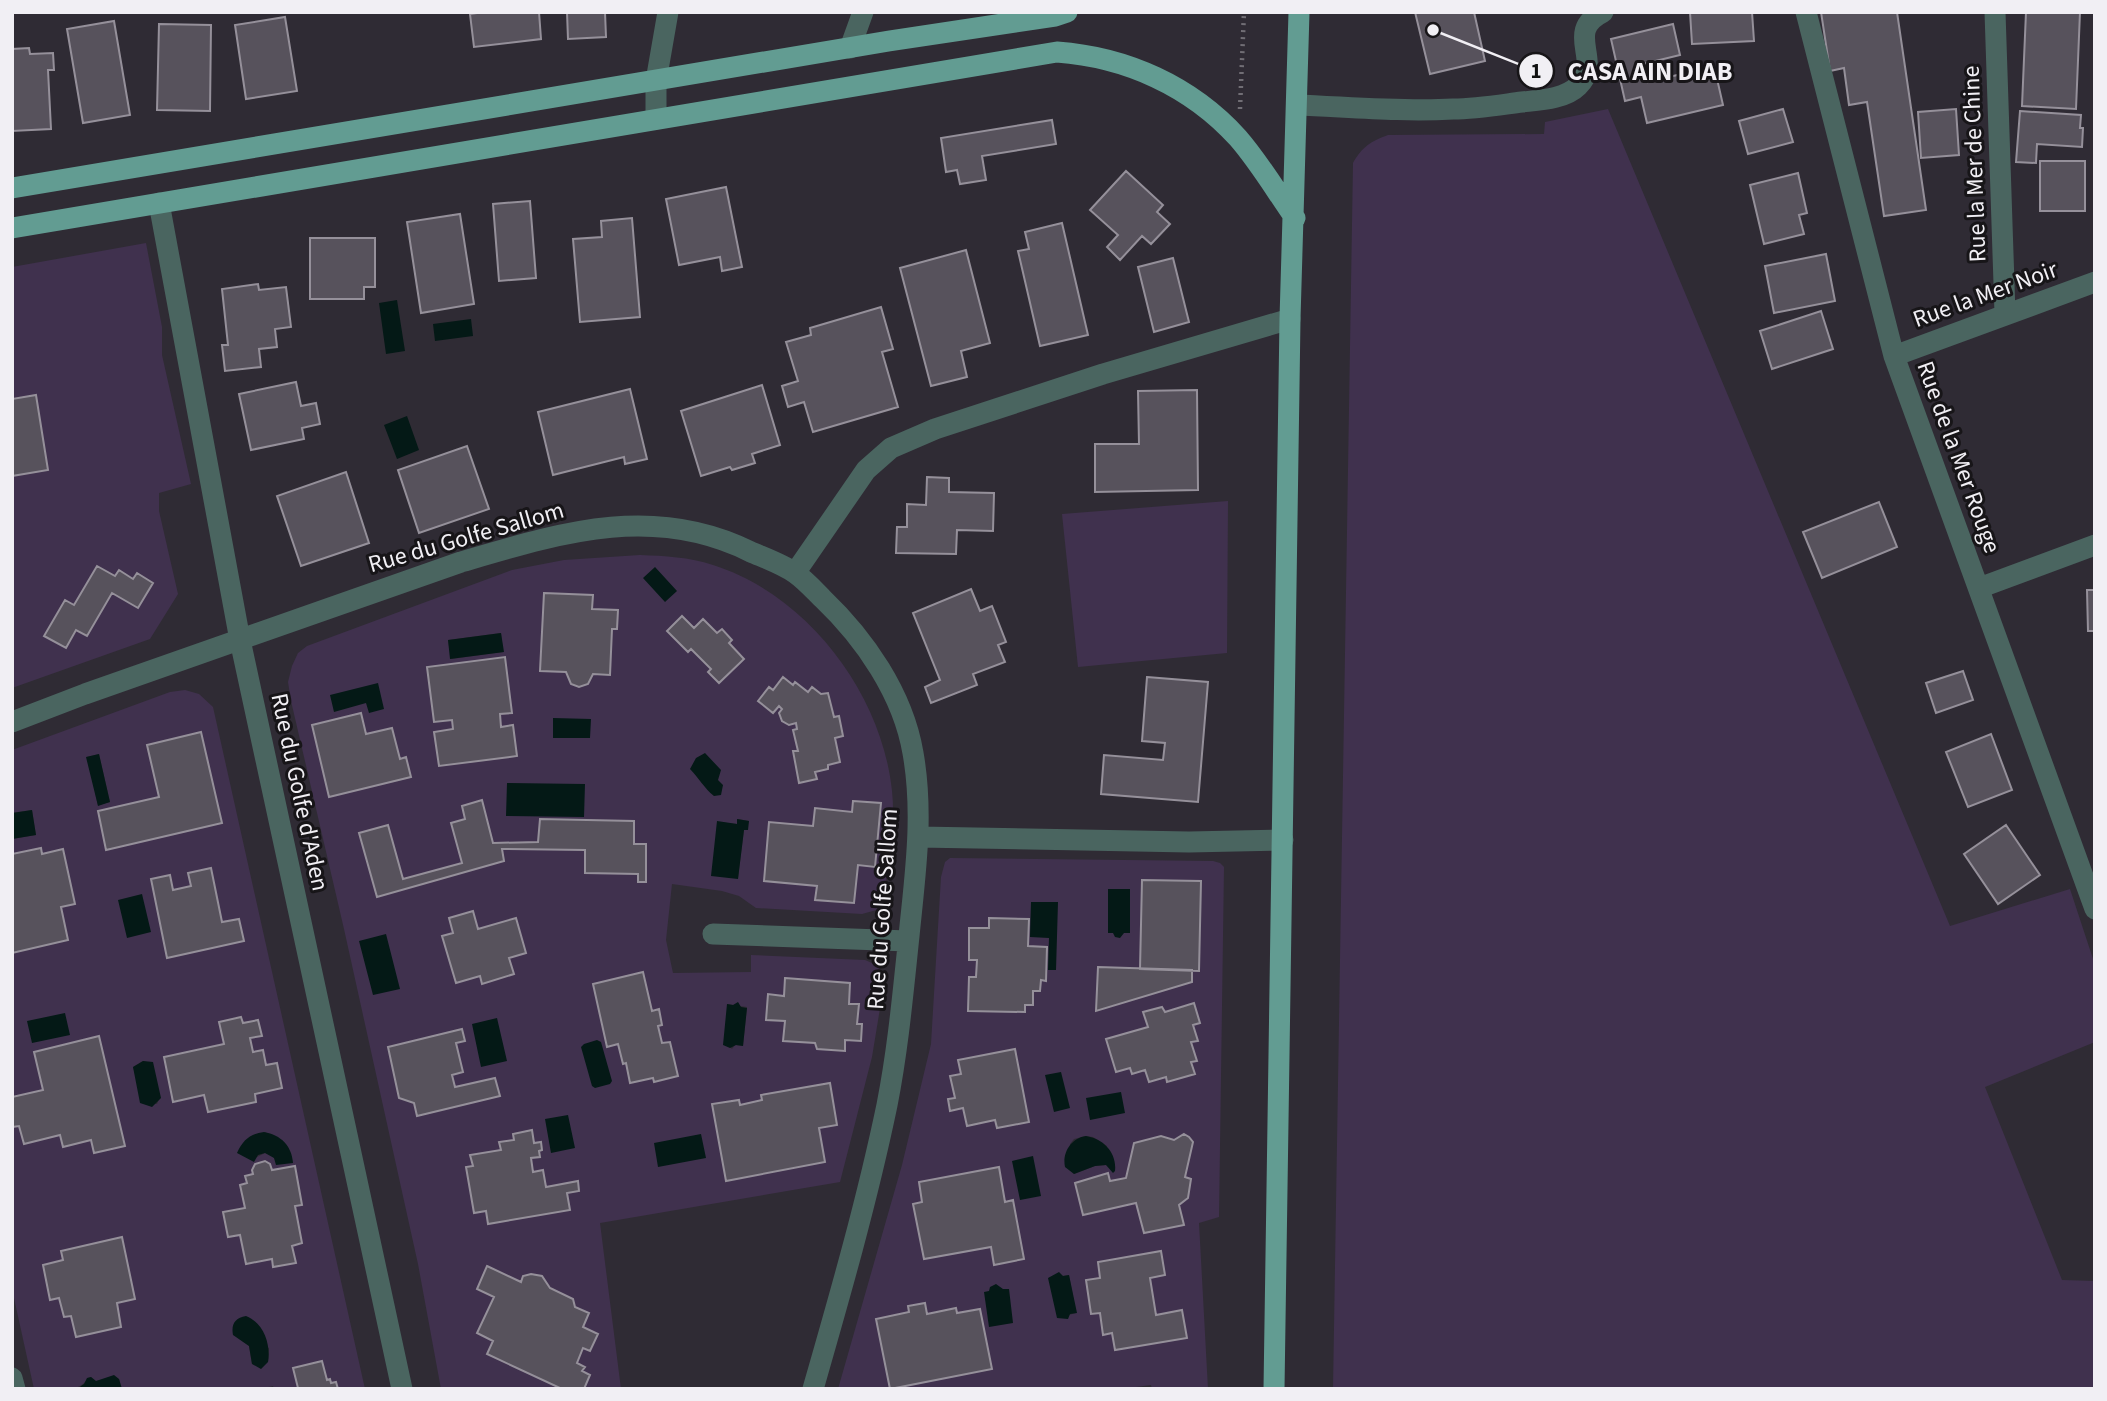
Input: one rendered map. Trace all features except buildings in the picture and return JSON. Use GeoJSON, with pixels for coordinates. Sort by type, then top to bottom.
{"type":"FeatureCollection","features":[{"type":"Feature","properties":{"kind":"main road"},"geometry":{"type":"LineString","coordinates":[[12,188],[850,48],[997,26],[1068,12]]}},
{"type":"Feature","properties":{"kind":"main road"},"geometry":{"type":"LineString","coordinates":[[1274,1389],[1290,319],[1299,12]]}},
{"type":"Feature","properties":{"kind":"main road"},"geometry":{"type":"LineString","coordinates":[[12,228],[1057,52],[1089,55],[1117,62],[1154,76],[1206,108],[1239,139],[1295,218]]}},
{"type":"Feature","properties":{"kind":"street"},"geometry":{"type":"LineString","coordinates":[[656,119],[656,81],[668,12]]}},
{"type":"Feature","properties":{"kind":"street"},"geometry":{"type":"LineString","coordinates":[[850,48],[863,12]]}},
{"type":"Feature","properties":{"kind":"street"},"geometry":{"type":"LineString","coordinates":[[1297,105],[1450,110],[1542,99],[1569,93],[1580,85],[1587,71],[1583,36],[1585,26],[1594,16],[1603,12]]}},
{"type":"Feature","properties":{"kind":"street","name":"Rue de la Mer Rouge"},"geometry":{"type":"LineString","coordinates":[[1806,12],[1894,356],[2095,909]]}},
{"type":"Feature","properties":{"kind":"street","name":"Rue la Mer de Chine"},"geometry":{"type":"LineString","coordinates":[[1995,12],[2005,314]]}},
{"type":"Feature","properties":{"kind":"street","name":"Rue du Golfe d'Aden"},"geometry":{"type":"LineString","coordinates":[[159,203],[240,640],[402,1389]]}},
{"type":"Feature","properties":{"kind":"street","name":"Rue la Mer Noir"},"geometry":{"type":"LineString","coordinates":[[1894,356],[2095,282]]}},
{"type":"Feature","properties":{"kind":"street"},"geometry":{"type":"LineString","coordinates":[[795,573],[866,470],[880,456],[903,441],[1046,392],[1290,319]]}},
{"type":"Feature","properties":{"kind":"street","name":"Rue du Golfe Sallom"},"geometry":{"type":"LineString","coordinates":[[12,722],[461,562],[550,537],[610,526],[645,524],[691,530],[745,548],[795,573],[836,611],[852,630],[892,691],[913,753],[919,837],[902,1012],[887,1106],[842,1290],[813,1389]]}},
{"type":"Feature","properties":{"kind":"street"},"geometry":{"type":"LineString","coordinates":[[1979,587],[2095,545]]}},
{"type":"Feature","properties":{"kind":"street"},"geometry":{"type":"LineString","coordinates":[[919,837],[1189,842],[1283,840]]}},
{"type":"Feature","properties":{"kind":"street"},"geometry":{"type":"LineString","coordinates":[[713,934],[908,940]]}},
{"type":"Feature","properties":{"kind":"street"},"geometry":{"type":"LineString","coordinates":[[12,1378],[15,1389]]}},
{"type":"Feature","properties":{"kind":"path"},"geometry":{"type":"LineString","coordinates":[[1240,113],[1244,12]]}},
{"type":"Feature","properties":{"kind":"shaded area"},"geometry":{"type":"Polygon","coordinates":[[[1608,109],[1950,926],[2070,889],[2095,965],[2095,1042],[1985,1087],[2062,1280],[2095,1281],[2095,1389],[1333,1389],[1353,163],[1367,145],[1388,135],[1544,134],[1545,122],[1608,109]]]}},
{"type":"Feature","properties":{"kind":"shaded area"},"geometry":{"type":"Polygon","coordinates":[[[146,243],[162,327],[162,355],[191,484],[159,493],[159,511],[178,594],[150,639],[12,688],[12,476],[48,470],[36,396],[12,399],[12,267],[146,243]],[[97,566],[74,605],[65,600],[45,635],[65,648],[76,630],[87,636],[112,593],[138,608],[153,583],[137,573],[133,579],[119,570],[115,576],[97,566]]]}},
{"type":"Feature","properties":{"kind":"shaded area"},"geometry":{"type":"Polygon","coordinates":[[[397,300],[405,351],[386,354],[379,303],[397,300]]]}},
{"type":"Feature","properties":{"kind":"shaded area"},"geometry":{"type":"Polygon","coordinates":[[[471,319],[473,336],[435,341],[433,324],[471,319]]]}},
{"type":"Feature","properties":{"kind":"shaded area"},"geometry":{"type":"Polygon","coordinates":[[[407,416],[419,450],[397,459],[384,425],[407,416]]]}},
{"type":"Feature","properties":{"kind":"shaded area"},"geometry":{"type":"Polygon","coordinates":[[[1228,501],[1227,653],[1078,667],[1062,514],[1228,501]]]}},
{"type":"Feature","properties":{"kind":"shaded area"},"geometry":{"type":"Polygon","coordinates":[[[640,555],[677,557],[713,565],[748,579],[780,599],[809,624],[834,653],[856,685],[873,719],[885,755],[892,791],[893,819],[880,909],[862,914],[756,908],[739,896],[722,891],[672,884],[666,940],[673,973],[751,972],[751,955],[865,960],[877,967],[885,978],[872,1057],[840,1182],[600,1223],[621,1389],[584,1389],[590,1375],[582,1371],[584,1367],[577,1363],[583,1348],[590,1351],[597,1334],[583,1327],[589,1313],[575,1307],[573,1299],[550,1288],[540,1276],[526,1275],[521,1282],[488,1266],[477,1288],[494,1297],[477,1333],[493,1341],[487,1354],[562,1389],[441,1389],[418,1264],[288,682],[298,653],[307,646],[512,570],[564,560],[640,555]],[[544,593],[540,671],[566,672],[571,684],[583,686],[592,678],[612,629],[617,629],[618,611],[592,609],[593,595],[544,593]],[[682,616],[667,631],[688,652],[691,649],[711,669],[708,672],[719,683],[744,659],[729,643],[731,639],[722,629],[717,633],[703,619],[694,628],[682,616]],[[501,633],[448,640],[451,659],[503,652],[501,633]],[[505,657],[427,667],[452,720],[453,729],[434,732],[439,766],[517,756],[513,726],[501,727],[500,714],[512,712],[505,657]],[[783,677],[773,690],[769,687],[758,701],[773,713],[779,706],[796,723],[797,729],[793,731],[798,751],[794,751],[800,783],[816,779],[815,772],[840,762],[835,738],[843,736],[839,716],[834,717],[829,693],[821,694],[812,687],[808,692],[796,682],[793,685],[783,677]],[[361,713],[312,725],[329,797],[411,777],[406,758],[400,759],[392,728],[366,734],[361,713]],[[481,800],[462,806],[465,819],[462,863],[403,879],[388,825],[360,833],[377,896],[504,861],[502,849],[585,850],[585,873],[638,874],[638,882],[646,882],[646,845],[634,844],[634,821],[540,819],[538,842],[493,843],[481,800]],[[853,801],[852,812],[815,808],[813,826],[769,822],[764,881],[817,886],[816,900],[854,903],[858,865],[874,867],[881,803],[853,801]],[[738,819],[737,824],[717,822],[738,878],[744,830],[749,821],[738,819]],[[473,911],[449,918],[453,933],[442,937],[456,983],[480,976],[482,984],[513,974],[509,958],[525,953],[515,918],[478,929],[473,911]],[[785,978],[784,996],[768,995],[766,1019],[785,1021],[784,1041],[815,1043],[845,1050],[845,1040],[861,1041],[862,1024],[857,1024],[859,1005],[849,1004],[850,983],[785,978]],[[727,1004],[729,1046],[732,1049],[735,1045],[743,1046],[747,1007],[727,1004]],[[658,1009],[608,1047],[618,1044],[631,1082],[678,1076],[670,1042],[662,1043],[658,1026],[662,1024],[658,1009]],[[462,1029],[388,1047],[399,1098],[414,1103],[417,1116],[499,1096],[495,1078],[455,1087],[452,1075],[463,1072],[456,1043],[462,1029]],[[830,1083],[762,1095],[762,1100],[740,1105],[739,1100],[713,1105],[726,1181],[825,1162],[819,1128],[837,1124],[830,1083]],[[532,1131],[513,1134],[514,1140],[500,1143],[501,1150],[471,1155],[473,1166],[466,1167],[474,1213],[486,1211],[488,1224],[570,1210],[567,1193],[579,1191],[577,1181],[546,1187],[543,1170],[533,1172],[531,1158],[540,1157],[539,1151],[542,1149],[541,1142],[534,1143],[532,1131]]]}},
{"type":"Feature","properties":{"kind":"shaded area"},"geometry":{"type":"Polygon","coordinates":[[[655,567],[677,591],[665,602],[643,578],[655,567]]]}},
{"type":"Feature","properties":{"kind":"shaded area"},"geometry":{"type":"Polygon","coordinates":[[[501,633],[504,652],[450,659],[448,640],[501,633]]]}},
{"type":"Feature","properties":{"kind":"shaded area"},"geometry":{"type":"Polygon","coordinates":[[[378,683],[384,709],[369,713],[366,703],[334,712],[330,695],[378,683]]]}},
{"type":"Feature","properties":{"kind":"shaded area"},"geometry":{"type":"Polygon","coordinates":[[[185,690],[199,694],[213,707],[365,1389],[338,1389],[336,1382],[327,1380],[322,1361],[293,1368],[298,1388],[295,1389],[274,1389],[273,1386],[260,1389],[122,1389],[119,1379],[95,1381],[91,1377],[71,1389],[34,1389],[12,1289],[12,1127],[19,1126],[24,1144],[60,1135],[64,1147],[91,1140],[94,1153],[125,1145],[99,1036],[35,1052],[43,1090],[12,1097],[12,953],[68,940],[61,907],[74,904],[63,849],[42,854],[40,848],[12,854],[12,839],[36,835],[32,810],[12,813],[12,750],[170,692],[185,690]],[[201,733],[159,797],[98,811],[107,850],[221,823],[201,733]],[[99,754],[87,757],[98,805],[110,802],[99,754]],[[241,1017],[219,1023],[224,1044],[164,1057],[173,1102],[204,1095],[209,1112],[256,1102],[255,1094],[282,1088],[277,1063],[266,1065],[253,1052],[250,1038],[261,1035],[258,1020],[243,1023],[241,1017]],[[143,1061],[133,1067],[143,1102],[157,1104],[159,1099],[150,1063],[143,1061]],[[265,1132],[255,1158],[265,1153],[272,1155],[276,1161],[293,1163],[288,1147],[265,1132]],[[265,1161],[255,1164],[253,1174],[245,1176],[247,1183],[240,1185],[245,1208],[240,1235],[246,1264],[272,1259],[274,1267],[295,1263],[292,1246],[302,1243],[295,1206],[302,1205],[294,1166],[272,1170],[270,1164],[265,1161]],[[122,1238],[61,1251],[63,1260],[43,1265],[50,1299],[59,1298],[64,1317],[71,1316],[76,1337],[121,1327],[117,1303],[135,1299],[122,1238]],[[238,1338],[249,1346],[252,1364],[268,1362],[269,1348],[238,1338]]]}},
{"type":"Feature","properties":{"kind":"shaded area"},"geometry":{"type":"Polygon","coordinates":[[[553,718],[591,719],[590,738],[553,738],[553,718]]]}},
{"type":"Feature","properties":{"kind":"shaded area"},"geometry":{"type":"Polygon","coordinates":[[[705,753],[721,770],[718,780],[723,785],[721,795],[714,796],[690,769],[696,758],[705,753]]]}},
{"type":"Feature","properties":{"kind":"shaded area"},"geometry":{"type":"Polygon","coordinates":[[[99,754],[110,802],[98,806],[86,757],[99,754]]]}},
{"type":"Feature","properties":{"kind":"shaded area"},"geometry":{"type":"Polygon","coordinates":[[[507,783],[585,784],[584,817],[506,816],[507,783]]]}},
{"type":"Feature","properties":{"kind":"shaded area"},"geometry":{"type":"Polygon","coordinates":[[[32,810],[36,835],[12,839],[12,813],[32,810]]]}},
{"type":"Feature","properties":{"kind":"shaded area"},"geometry":{"type":"Polygon","coordinates":[[[737,819],[749,821],[748,830],[744,830],[738,879],[711,876],[717,821],[737,824],[737,819]]]}},
{"type":"Feature","properties":{"kind":"shaded area"},"geometry":{"type":"Polygon","coordinates":[[[950,858],[1213,861],[1224,867],[1219,1217],[1199,1223],[1208,1389],[1152,1389],[1151,1385],[1121,1389],[892,1389],[991,1369],[980,1309],[957,1313],[956,1308],[927,1314],[925,1303],[908,1306],[909,1312],[876,1319],[890,1389],[838,1389],[902,1165],[931,1044],[941,877],[945,862],[950,858]],[[1142,880],[1140,969],[1098,967],[1096,1011],[1191,982],[1201,881],[1142,880]],[[989,918],[989,928],[969,928],[969,959],[977,960],[976,977],[969,978],[968,1011],[1024,1012],[1025,1005],[1032,1005],[1033,991],[1040,991],[1041,980],[1045,981],[1047,947],[1028,946],[1028,919],[989,918]],[[1194,1003],[1165,1012],[1162,1007],[1144,1012],[1148,1027],[1106,1039],[1115,1072],[1130,1068],[1132,1074],[1145,1070],[1149,1082],[1166,1077],[1168,1082],[1194,1074],[1191,1062],[1197,1060],[1191,1042],[1198,1040],[1193,1025],[1200,1022],[1194,1003]],[[1015,1049],[959,1060],[961,1074],[950,1077],[955,1098],[948,1100],[950,1110],[963,1108],[967,1126],[995,1120],[997,1128],[1029,1122],[1015,1049]],[[1184,1134],[1174,1140],[1161,1136],[1135,1143],[1126,1178],[1110,1181],[1107,1173],[1075,1183],[1083,1215],[1136,1203],[1144,1233],[1183,1225],[1179,1205],[1193,1142],[1184,1134]],[[1093,1137],[1074,1139],[1070,1144],[1074,1174],[1095,1166],[1109,1167],[1107,1146],[1093,1137]],[[998,1167],[919,1182],[922,1202],[913,1205],[924,1259],[991,1247],[995,1265],[1024,1259],[1013,1201],[1005,1202],[998,1167]],[[1161,1251],[1098,1262],[1100,1278],[1086,1280],[1091,1314],[1100,1313],[1103,1334],[1182,1311],[1156,1315],[1150,1278],[1161,1251]],[[1069,1275],[1049,1278],[1058,1318],[1076,1313],[1069,1275]]]}},
{"type":"Feature","properties":{"kind":"shaded area"},"geometry":{"type":"Polygon","coordinates":[[[1108,889],[1130,889],[1130,933],[1124,933],[1120,938],[1108,933],[1108,889]]]}},
{"type":"Feature","properties":{"kind":"shaded area"},"geometry":{"type":"Polygon","coordinates":[[[142,894],[151,932],[127,938],[118,900],[142,894]]]}},
{"type":"Feature","properties":{"kind":"shaded area"},"geometry":{"type":"Polygon","coordinates":[[[1031,902],[1058,902],[1056,970],[1048,970],[1049,938],[1030,937],[1031,902]]]}},
{"type":"Feature","properties":{"kind":"shaded area"},"geometry":{"type":"Polygon","coordinates":[[[386,934],[400,989],[373,995],[359,941],[386,934]]]}},
{"type":"Feature","properties":{"kind":"shaded area"},"geometry":{"type":"Polygon","coordinates":[[[738,1002],[741,1007],[747,1008],[743,1046],[730,1048],[723,1045],[727,1004],[738,1002]]]}},
{"type":"Feature","properties":{"kind":"shaded area"},"geometry":{"type":"Polygon","coordinates":[[[65,1013],[70,1035],[32,1043],[27,1021],[65,1013]]]}},
{"type":"Feature","properties":{"kind":"shaded area"},"geometry":{"type":"Polygon","coordinates":[[[497,1018],[507,1061],[481,1067],[472,1024],[497,1018]]]}},
{"type":"Feature","properties":{"kind":"shaded area"},"geometry":{"type":"Polygon","coordinates":[[[597,1040],[601,1042],[612,1081],[595,1088],[592,1086],[581,1047],[597,1040]]]}},
{"type":"Feature","properties":{"kind":"shaded area"},"geometry":{"type":"Polygon","coordinates":[[[143,1061],[153,1062],[161,1098],[152,1107],[140,1103],[133,1067],[143,1061]]]}},
{"type":"Feature","properties":{"kind":"shaded area"},"geometry":{"type":"Polygon","coordinates":[[[1061,1072],[1070,1108],[1054,1112],[1045,1075],[1061,1072]]]}},
{"type":"Feature","properties":{"kind":"shaded area"},"geometry":{"type":"Polygon","coordinates":[[[1121,1092],[1125,1113],[1090,1120],[1086,1098],[1121,1092]]]}},
{"type":"Feature","properties":{"kind":"shaded area"},"geometry":{"type":"Polygon","coordinates":[[[568,1115],[575,1148],[551,1153],[545,1119],[568,1115]]]}},
{"type":"Feature","properties":{"kind":"shaded area"},"geometry":{"type":"Polygon","coordinates":[[[264,1132],[284,1142],[293,1163],[276,1165],[274,1158],[265,1153],[258,1155],[254,1162],[237,1153],[247,1138],[264,1132]]]}},
{"type":"Feature","properties":{"kind":"shaded area"},"geometry":{"type":"Polygon","coordinates":[[[701,1134],[706,1158],[658,1167],[654,1143],[701,1134]]]}},
{"type":"Feature","properties":{"kind":"shaded area"},"geometry":{"type":"Polygon","coordinates":[[[1086,1136],[1098,1140],[1108,1148],[1114,1158],[1113,1173],[1106,1165],[1074,1174],[1065,1167],[1069,1147],[1086,1136]]]}},
{"type":"Feature","properties":{"kind":"shaded area"},"geometry":{"type":"Polygon","coordinates":[[[1033,1156],[1041,1196],[1020,1200],[1012,1161],[1033,1156]]]}},
{"type":"Feature","properties":{"kind":"shaded area"},"geometry":{"type":"Polygon","coordinates":[[[1059,1272],[1063,1276],[1069,1275],[1077,1313],[1070,1314],[1068,1319],[1057,1318],[1048,1278],[1059,1272]]]}},
{"type":"Feature","properties":{"kind":"shaded area"},"geometry":{"type":"Polygon","coordinates":[[[996,1284],[1003,1289],[1009,1289],[1013,1323],[989,1327],[984,1292],[996,1284]]]}},
{"type":"Feature","properties":{"kind":"shaded area"},"geometry":{"type":"Polygon","coordinates":[[[246,1316],[262,1329],[267,1342],[268,1362],[261,1369],[252,1364],[249,1346],[233,1335],[235,1322],[246,1316]]]}},
{"type":"Feature","properties":{"kind":"shaded area"},"geometry":{"type":"Polygon","coordinates":[[[114,1375],[119,1379],[122,1389],[77,1389],[87,1378],[91,1377],[96,1381],[114,1375]]]}},
{"type":"Feature","properties":{"kind":"place","name":"CASA AIN DIAB"},"geometry":{"type":"Point","coordinates":[1433,30]}}]}
